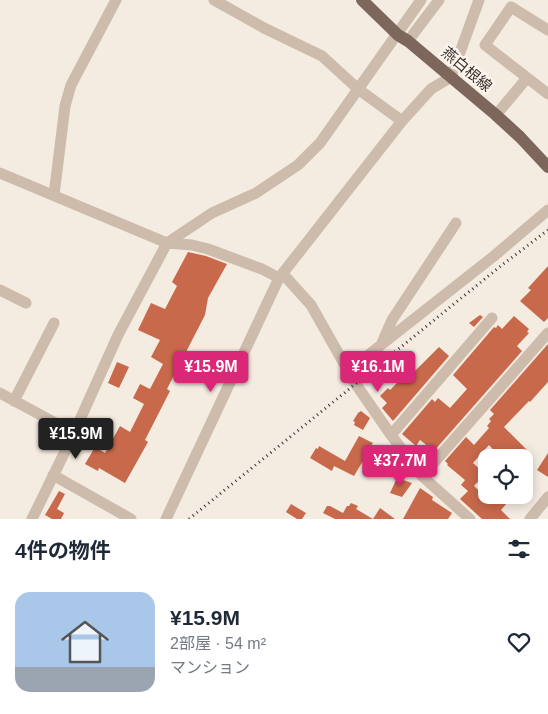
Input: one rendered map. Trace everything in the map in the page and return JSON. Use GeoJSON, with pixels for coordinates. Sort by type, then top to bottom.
{"type":"FeatureCollection","features":[{"type":"Feature","properties":{"kind":"main road","name":"燕白根線"},"geometry":{"type":"LineString","coordinates":[[362,0],[403,38],[520,136],[548,167]]}},
{"type":"Feature","properties":{"kind":"street"},"geometry":{"type":"LineString","coordinates":[[54,195],[65,106],[71,85],[116,0]]}},
{"type":"Feature","properties":{"kind":"street"},"geometry":{"type":"LineString","coordinates":[[214,0],[264,28],[322,56],[358,90],[402,121]]}},
{"type":"Feature","properties":{"kind":"street"},"geometry":{"type":"LineString","coordinates":[[403,38],[421,0]]}},
{"type":"Feature","properties":{"kind":"street"},"geometry":{"type":"LineString","coordinates":[[32,519],[74,433],[118,335],[168,244],[212,213],[256,193],[298,165],[320,143],[358,90],[439,0]]}},
{"type":"Feature","properties":{"kind":"street"},"geometry":{"type":"LineString","coordinates":[[166,519],[281,276],[402,121],[431,89],[451,77],[478,0]]}},
{"type":"Feature","properties":{"kind":"street"},"geometry":{"type":"LineString","coordinates":[[548,30],[511,7],[485,45],[548,94]]}},
{"type":"Feature","properties":{"kind":"street"},"geometry":{"type":"LineString","coordinates":[[496,115],[528,78]]}},
{"type":"Feature","properties":{"kind":"street"},"geometry":{"type":"LineString","coordinates":[[0,173],[168,244],[192,245],[208,249],[281,276],[310,305],[348,371],[391,435],[422,476],[470,519]]}},
{"type":"Feature","properties":{"kind":"street"},"geometry":{"type":"LineString","coordinates":[[348,371],[494,256],[548,210]]}},
{"type":"Feature","properties":{"kind":"street"},"geometry":{"type":"LineString","coordinates":[[382,345],[392,320],[456,223]]}},
{"type":"Feature","properties":{"kind":"street"},"geometry":{"type":"LineString","coordinates":[[0,290],[26,303]]}},
{"type":"Feature","properties":{"kind":"street"},"geometry":{"type":"LineString","coordinates":[[391,435],[492,318]]}},
{"type":"Feature","properties":{"kind":"street"},"geometry":{"type":"LineString","coordinates":[[14,401],[54,323]]}},
{"type":"Feature","properties":{"kind":"street"},"geometry":{"type":"LineString","coordinates":[[422,476],[548,333]]}},
{"type":"Feature","properties":{"kind":"street"},"geometry":{"type":"LineString","coordinates":[[0,393],[74,433]]}},
{"type":"Feature","properties":{"kind":"street"},"geometry":{"type":"LineString","coordinates":[[53,475],[131,519]]}},
{"type":"Feature","properties":{"kind":"street"},"geometry":{"type":"LineString","coordinates":[[530,519],[548,497]]}},
{"type":"Feature","properties":{"kind":"building"},"geometry":{"type":"Polygon","coordinates":[[[188,252],[227,264],[208,298],[205,315],[167,389],[170,391],[145,440],[148,442],[125,483],[99,468],[98,471],[85,464],[95,447],[105,453],[120,426],[130,432],[144,404],[133,398],[140,384],[150,389],[163,364],[151,357],[160,340],[138,330],[151,303],[165,309],[177,286],[172,282],[188,252]]]}},
{"type":"Feature","properties":{"kind":"building"},"geometry":{"type":"Polygon","coordinates":[[[548,266],[548,318],[544,322],[520,301],[531,290],[528,288],[548,266]]]}},
{"type":"Feature","properties":{"kind":"building"},"geometry":{"type":"Polygon","coordinates":[[[480,315],[483,317],[474,327],[469,323],[480,315]]]}},
{"type":"Feature","properties":{"kind":"building"},"geometry":{"type":"Polygon","coordinates":[[[514,316],[529,329],[527,332],[529,333],[517,346],[522,351],[434,451],[420,440],[416,446],[402,434],[432,399],[435,402],[438,398],[450,408],[467,389],[453,375],[494,327],[496,328],[498,325],[502,329],[514,316]]]}},
{"type":"Feature","properties":{"kind":"building"},"geometry":{"type":"Polygon","coordinates":[[[548,344],[548,382],[504,427],[526,449],[493,449],[489,445],[485,449],[478,449],[478,457],[473,463],[478,468],[478,482],[474,486],[478,490],[478,504],[506,504],[501,510],[510,519],[482,519],[460,499],[468,491],[461,485],[465,480],[447,465],[445,461],[466,437],[474,445],[489,428],[487,426],[491,421],[489,419],[494,414],[490,410],[548,344]]]}},
{"type":"Feature","properties":{"kind":"building"},"geometry":{"type":"Polygon","coordinates":[[[439,347],[449,356],[393,421],[382,408],[387,403],[380,396],[388,388],[390,390],[405,375],[408,378],[439,347]]]}},
{"type":"Feature","properties":{"kind":"building"},"geometry":{"type":"Polygon","coordinates":[[[117,362],[129,367],[119,388],[108,383],[117,362]]]}},
{"type":"Feature","properties":{"kind":"building"},"geometry":{"type":"Polygon","coordinates":[[[361,411],[370,418],[363,430],[354,425],[355,422],[353,421],[361,411]]]}},
{"type":"Feature","properties":{"kind":"building"},"geometry":{"type":"Polygon","coordinates":[[[359,436],[373,443],[371,446],[380,451],[372,464],[364,459],[354,476],[334,466],[332,471],[310,458],[319,446],[345,461],[359,436]]]}},
{"type":"Feature","properties":{"kind":"building"},"geometry":{"type":"Polygon","coordinates":[[[548,453],[548,477],[537,470],[548,453]]]}},
{"type":"Feature","properties":{"kind":"building"},"geometry":{"type":"Polygon","coordinates":[[[397,478],[412,483],[402,497],[390,493],[397,478]]]}},
{"type":"Feature","properties":{"kind":"building"},"geometry":{"type":"Polygon","coordinates":[[[420,488],[433,497],[432,500],[452,513],[448,519],[403,519],[420,488]]]}},
{"type":"Feature","properties":{"kind":"building"},"geometry":{"type":"Polygon","coordinates":[[[59,491],[65,494],[57,509],[64,513],[61,519],[52,519],[45,515],[59,491]]]}},
{"type":"Feature","properties":{"kind":"building"},"geometry":{"type":"Polygon","coordinates":[[[351,503],[358,506],[356,509],[373,519],[335,519],[323,513],[327,506],[330,506],[343,513],[351,503]]]}},
{"type":"Feature","properties":{"kind":"building"},"geometry":{"type":"Polygon","coordinates":[[[291,504],[306,513],[302,519],[297,519],[286,512],[291,504]]]}},
{"type":"Feature","properties":{"kind":"building"},"geometry":{"type":"Polygon","coordinates":[[[380,508],[395,519],[373,519],[380,508]]]}},
{"type":"Feature","properties":{"kind":"railway"},"geometry":{"type":"LineString","coordinates":[[189,519],[502,265],[548,230]]}}]}
